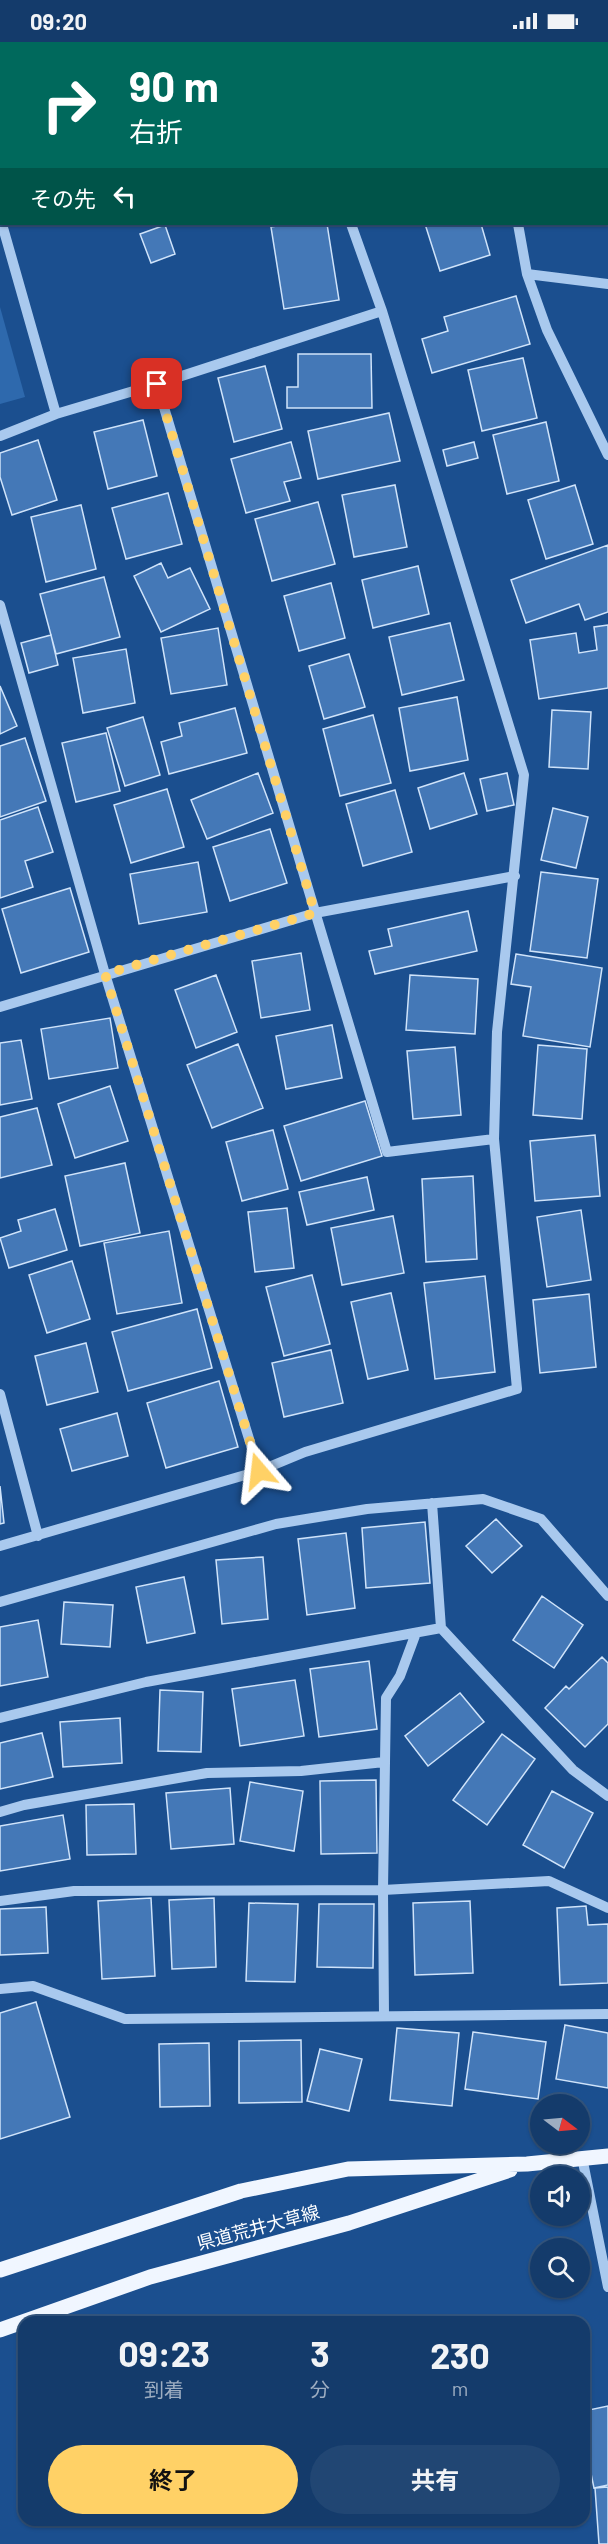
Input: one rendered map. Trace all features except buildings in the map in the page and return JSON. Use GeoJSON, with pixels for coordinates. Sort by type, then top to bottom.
{"type":"FeatureCollection","features":[{"type":"Feature","properties":{"kind":"main road","name":"県道荒井大草線"},"geometry":{"type":"LineString","coordinates":[[0,2270],[241,2191],[338,2171],[527,2164],[608,2156]]}},
{"type":"Feature","properties":{"kind":"main road","name":"県道荒井大草線"},"geometry":{"type":"LineString","coordinates":[[40,2316],[150,2277],[349,2223],[527,2164]]}},
{"type":"Feature","properties":{"kind":"main road","name":"県道荒井大草線"},"geometry":{"type":"LineString","coordinates":[[0,2330],[18,2324]]}},
{"type":"Feature","properties":{"kind":"street"},"geometry":{"type":"LineString","coordinates":[[3,225],[56,414]]}},
{"type":"Feature","properties":{"kind":"street"},"geometry":{"type":"LineString","coordinates":[[0,1546],[259,1471],[305,1452],[517,1389],[494,1139],[497,1032],[524,775],[382,311],[351,225]]}},
{"type":"Feature","properties":{"kind":"street"},"geometry":{"type":"LineString","coordinates":[[518,225],[527,274],[547,330],[608,455]]}},
{"type":"Feature","properties":{"kind":"street"},"geometry":{"type":"LineString","coordinates":[[527,274],[608,284]]}},
{"type":"Feature","properties":{"kind":"street"},"geometry":{"type":"LineString","coordinates":[[0,436],[56,414],[157,384],[382,311]]}},
{"type":"Feature","properties":{"kind":"street"},"geometry":{"type":"LineString","coordinates":[[157,384],[387,1152],[494,1139]]}},
{"type":"Feature","properties":{"kind":"street"},"geometry":{"type":"LineString","coordinates":[[0,605],[105,974],[259,1471]]}},
{"type":"Feature","properties":{"kind":"street"},"geometry":{"type":"LineString","coordinates":[[0,1007],[315,913],[514,876]]}},
{"type":"Feature","properties":{"kind":"street"},"geometry":{"type":"LineString","coordinates":[[0,1394],[38,1536]]}},
{"type":"Feature","properties":{"kind":"street"},"geometry":{"type":"LineString","coordinates":[[0,1602],[276,1524],[367,1509],[483,1498],[541,1519],[607,1591]]}},
{"type":"Feature","properties":{"kind":"street"},"geometry":{"type":"LineString","coordinates":[[432,1503],[441,1628],[573,1770],[608,1796]]}},
{"type":"Feature","properties":{"kind":"street"},"geometry":{"type":"LineString","coordinates":[[0,1718],[146,1682],[441,1628]]}},
{"type":"Feature","properties":{"kind":"street"},"geometry":{"type":"LineString","coordinates":[[384,2016],[386,1698],[400,1676],[416,1633]]}},
{"type":"Feature","properties":{"kind":"street"},"geometry":{"type":"LineString","coordinates":[[0,1812],[24,1805],[207,1773],[301,1771],[384,1762]]}},
{"type":"Feature","properties":{"kind":"street"},"geometry":{"type":"LineString","coordinates":[[0,1901],[74,1891],[383,1890],[549,1881],[608,1908]]}},
{"type":"Feature","properties":{"kind":"street"},"geometry":{"type":"LineString","coordinates":[[0,1989],[33,1986],[125,2019],[608,2014]]}},
{"type":"Feature","properties":{"kind":"street"},"geometry":{"type":"LineString","coordinates":[[582,2157],[608,2288]]}},
{"type":"Feature","properties":{"kind":"shaded area"},"geometry":{"type":"Polygon","coordinates":[[[0,307],[25,397],[0,404],[0,307]]]}},
{"type":"Feature","properties":{"kind":"route"},"geometry":{"type":"LineString","coordinates":[[157,384],[315,913],[105,974],[259,1471]]}}]}
